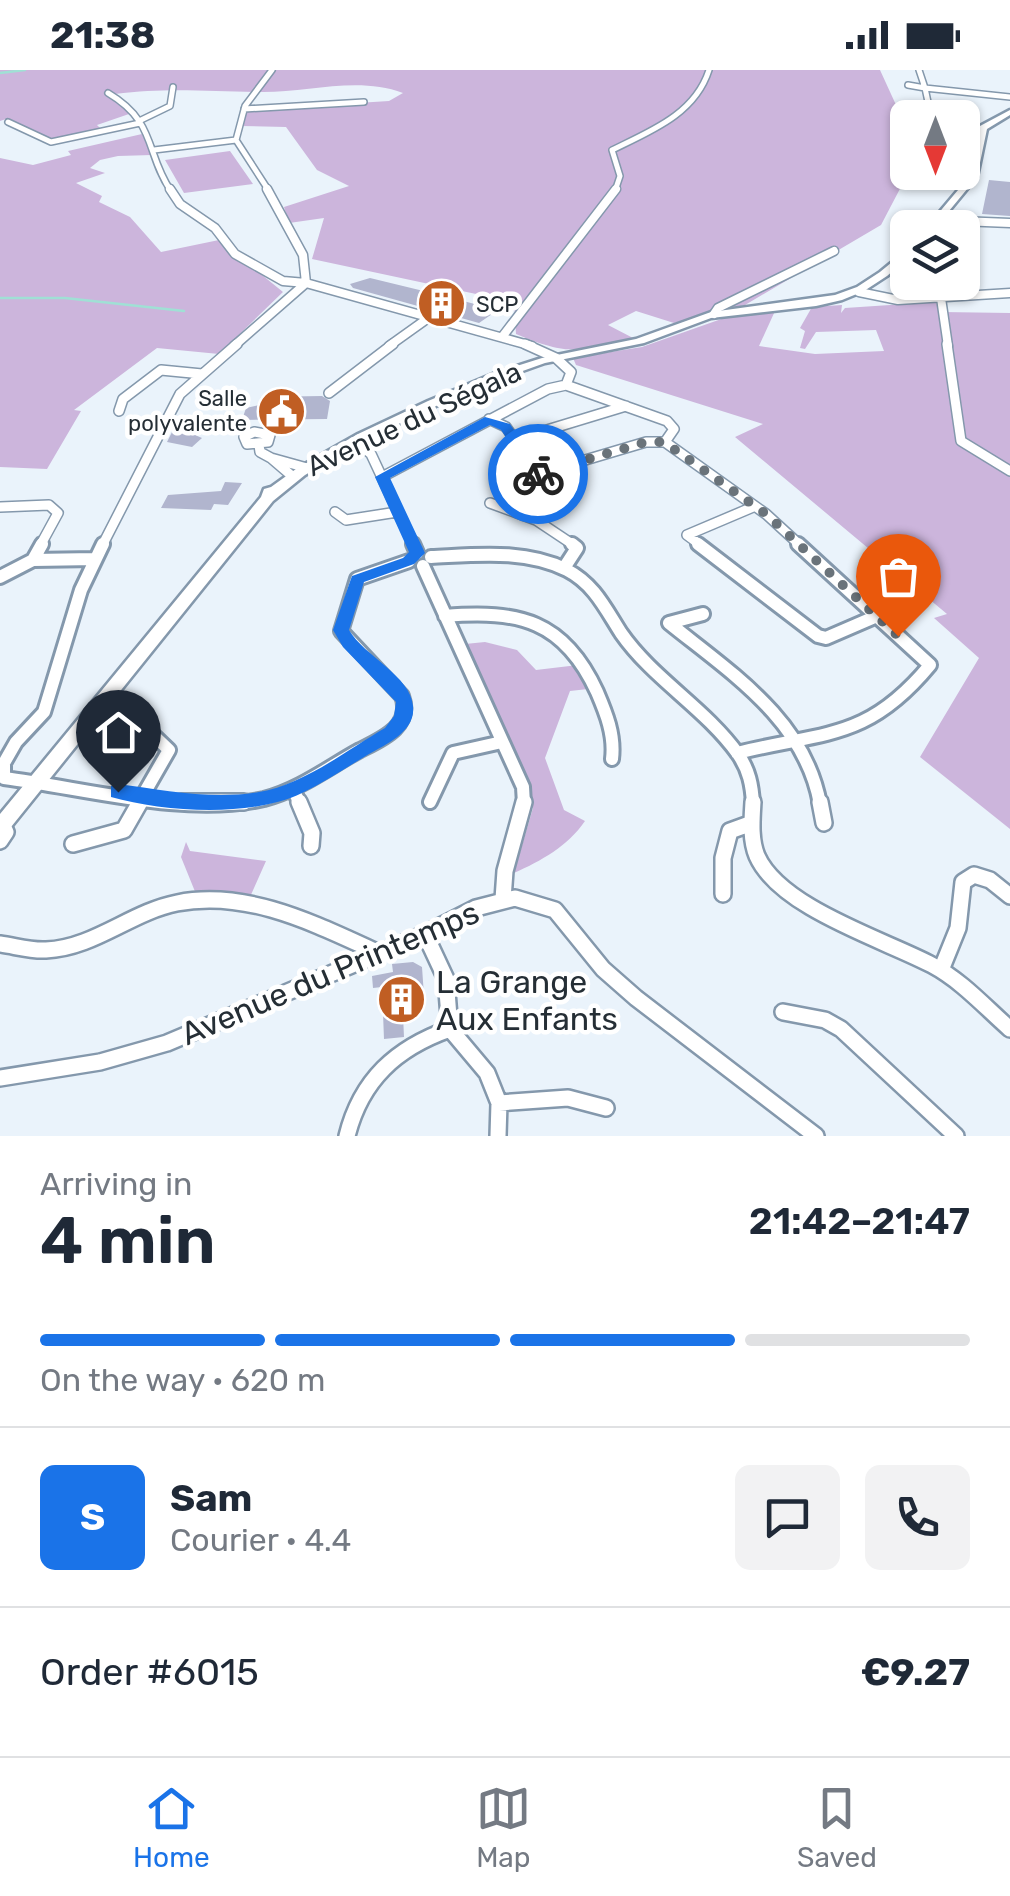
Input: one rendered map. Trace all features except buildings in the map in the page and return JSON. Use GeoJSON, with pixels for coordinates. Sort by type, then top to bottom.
{"type":"FeatureCollection","features":[{"type":"Feature","properties":{"kind":"street"},"geometry":{"type":"LineString","coordinates":[[272,70],[244,109],[236,140],[304,255],[306,284]]}},
{"type":"Feature","properties":{"kind":"street"},"geometry":{"type":"LineString","coordinates":[[502,337],[613,197],[620,176],[612,150],[666,124],[701,90],[709,70]]}},
{"type":"Feature","properties":{"kind":"street"},"geometry":{"type":"LineString","coordinates":[[919,70],[928,100]]}},
{"type":"Feature","properties":{"kind":"street"},"geometry":{"type":"LineString","coordinates":[[908,86],[1010,97]]}},
{"type":"Feature","properties":{"kind":"street"},"geometry":{"type":"LineString","coordinates":[[8,122],[50,142],[140,122],[170,106],[173,87]]}},
{"type":"Feature","properties":{"kind":"street"},"geometry":{"type":"LineString","coordinates":[[108,93],[127,106],[140,122],[154,150],[158,174],[180,204],[214,228],[235,254],[283,281],[432,316],[556,358],[571,372],[566,385]]}},
{"type":"Feature","properties":{"kind":"street"},"geometry":{"type":"LineString","coordinates":[[244,109],[364,102]]}},
{"type":"Feature","properties":{"kind":"street"},"geometry":{"type":"LineString","coordinates":[[945,210],[973,177],[984,128],[1010,112]]}},
{"type":"Feature","properties":{"kind":"street"},"geometry":{"type":"LineString","coordinates":[[154,150],[236,140]]}},
{"type":"Feature","properties":{"kind":"street"},"geometry":{"type":"LineString","coordinates":[[980,221],[1010,223]]}},
{"type":"Feature","properties":{"kind":"street"},"geometry":{"type":"LineString","coordinates":[[714,314],[718,308],[834,252]]}},
{"type":"Feature","properties":{"kind":"street"},"geometry":{"type":"LineString","coordinates":[[859,292],[890,270]]}},
{"type":"Feature","properties":{"kind":"street"},"geometry":{"type":"LineString","coordinates":[[306,284],[180,394],[81,590],[44,712],[16,742],[4,763],[2,778],[230,804],[293,789],[392,733],[404,717],[405,702],[396,689],[348,644],[341,630],[357,579],[420,559],[499,555],[564,568],[598,594],[614,615],[620,632],[654,673],[737,752],[751,784],[752,823],[761,864],[790,892],[871,939],[942,970],[1010,1029]]}},
{"type":"Feature","properties":{"kind":"street"},"geometry":{"type":"LineString","coordinates":[[859,292],[890,298]]}},
{"type":"Feature","properties":{"kind":"street","name":"Avenue du Ségala"},"geometry":{"type":"LineString","coordinates":[[1,831],[272,494],[292,476],[357,442],[530,365],[647,339],[714,314],[806,305],[859,292]]}},
{"type":"Feature","properties":{"kind":"street"},"geometry":{"type":"LineString","coordinates":[[980,295],[1010,293]]}},
{"type":"Feature","properties":{"kind":"street"},"geometry":{"type":"LineString","coordinates":[[941,300],[962,441],[1010,471]]}},
{"type":"Feature","properties":{"kind":"street"},"geometry":{"type":"LineString","coordinates":[[329,393],[432,316]]}},
{"type":"Feature","properties":{"kind":"street"},"geometry":{"type":"LineString","coordinates":[[119,411],[124,399],[161,370],[202,374]]}},
{"type":"Feature","properties":{"kind":"street"},"geometry":{"type":"LineString","coordinates":[[382,477],[548,390],[566,385],[673,424],[674,430],[664,442]]}},
{"type":"Feature","properties":{"kind":"street"},"geometry":{"type":"LineString","coordinates":[[514,440],[626,406]]}},
{"type":"Feature","properties":{"kind":"street"},"geometry":{"type":"LineString","coordinates":[[490,420],[506,427],[538,474],[646,442],[664,442],[782,528],[930,665],[896,706],[842,734],[798,738],[737,752]]}},
{"type":"Feature","properties":{"kind":"street"},"geometry":{"type":"LineString","coordinates":[[357,442],[371,454],[522,786],[526,806],[500,880],[504,899]]}},
{"type":"Feature","properties":{"kind":"street"},"geometry":{"type":"LineString","coordinates":[[259,445],[260,452],[292,476]]}},
{"type":"Feature","properties":{"kind":"street"},"geometry":{"type":"LineString","coordinates":[[271,458],[307,468]]}},
{"type":"Feature","properties":{"kind":"street"},"geometry":{"type":"LineString","coordinates":[[490,503],[528,512],[548,522],[576,548],[564,568]]}},
{"type":"Feature","properties":{"kind":"street"},"geometry":{"type":"LineString","coordinates":[[0,507],[49,505],[58,514],[33,560]]}},
{"type":"Feature","properties":{"kind":"street"},"geometry":{"type":"LineString","coordinates":[[753,507],[686,535],[818,636],[826,638],[876,616]]}},
{"type":"Feature","properties":{"kind":"street"},"geometry":{"type":"LineString","coordinates":[[334,512],[346,520],[397,512]]}},
{"type":"Feature","properties":{"kind":"street"},"geometry":{"type":"LineString","coordinates":[[0,577],[33,560],[95,560]]}},
{"type":"Feature","properties":{"kind":"street"},"geometry":{"type":"LineString","coordinates":[[446,616],[503,613],[536,621],[560,634],[591,675],[615,740],[612,759]]}},
{"type":"Feature","properties":{"kind":"street"},"geometry":{"type":"LineString","coordinates":[[703,614],[669,623],[782,718],[798,738],[821,789],[824,824]]}},
{"type":"Feature","properties":{"kind":"street"},"geometry":{"type":"LineString","coordinates":[[73,844],[124,830],[169,750],[148,729]]}},
{"type":"Feature","properties":{"kind":"street"},"geometry":{"type":"LineString","coordinates":[[430,802],[454,753],[502,742]]}},
{"type":"Feature","properties":{"kind":"street"},"geometry":{"type":"LineString","coordinates":[[293,789],[312,833],[312,846]]}},
{"type":"Feature","properties":{"kind":"street"},"geometry":{"type":"LineString","coordinates":[[722,894],[730,831],[752,823]]}},
{"type":"Feature","properties":{"kind":"street"},"geometry":{"type":"LineString","coordinates":[[942,970],[953,950],[961,920],[963,882],[974,875],[990,880],[1010,896]]}},
{"type":"Feature","properties":{"kind":"street","name":"Avenue du Printemps"},"geometry":{"type":"LineString","coordinates":[[0,1078],[84,1066],[167,1044],[425,934],[476,908],[504,899],[531,900],[555,910],[603,968],[636,998],[816,1136]]}},
{"type":"Feature","properties":{"kind":"street"},"geometry":{"type":"LineString","coordinates":[[0,944],[47,950],[86,942],[143,914],[177,903],[215,900],[309,921],[377,952]]}},
{"type":"Feature","properties":{"kind":"street"},"geometry":{"type":"LineString","coordinates":[[425,934],[445,967],[452,990],[450,1029],[487,1074],[499,1103],[498,1136]]}},
{"type":"Feature","properties":{"kind":"street"},"geometry":{"type":"LineString","coordinates":[[783,1012],[825,1020],[841,1029],[956,1136]]}},
{"type":"Feature","properties":{"kind":"street"},"geometry":{"type":"LineString","coordinates":[[347,1136],[352,1113],[367,1081],[427,1035],[450,1029]]}},
{"type":"Feature","properties":{"kind":"street"},"geometry":{"type":"LineString","coordinates":[[499,1103],[568,1099],[597,1102],[606,1108]]}},
{"type":"Feature","properties":{"kind":"shaded area"},"geometry":{"type":"Polygon","coordinates":[[[0,70],[880,70],[894,100],[890,100],[890,190],[899,190],[881,225],[745,305],[674,323],[636,311],[608,325],[635,339],[575,350],[516,334],[514,302],[312,259],[324,218],[289,223],[284,207],[349,186],[317,170],[286,127],[240,126],[245,110],[389,101],[403,93],[351,85],[263,92],[172,90],[115,94],[129,114],[97,125],[102,130],[55,140],[6,119],[0,121],[0,70]]]}},
{"type":"Feature","properties":{"kind":"shaded area"},"geometry":{"type":"Polygon","coordinates":[[[142,134],[152,155],[100,160],[90,168],[105,173],[76,183],[102,196],[99,202],[130,217],[161,252],[219,240],[283,292],[219,354],[157,348],[74,410],[81,411],[47,469],[0,467],[0,158],[33,165],[71,155],[68,151],[142,134]]]}},
{"type":"Feature","properties":{"kind":"shaded area"},"geometry":{"type":"Polygon","coordinates":[[[230,151],[253,184],[184,193],[165,160],[230,151]]]}},
{"type":"Feature","properties":{"kind":"shaded area"},"geometry":{"type":"Polygon","coordinates":[[[935,302],[942,312],[1010,313],[1010,829],[920,757],[979,658],[934,618],[947,614],[735,437],[763,424],[576,365],[573,358],[642,347],[727,317],[775,311],[759,346],[815,354],[884,351],[876,330],[816,332],[805,349],[800,348],[805,331],[800,328],[812,307],[842,305],[841,313],[845,308],[935,302]]]}},
{"type":"Feature","properties":{"kind":"shaded area"},"geometry":{"type":"Polygon","coordinates":[[[485,642],[517,650],[536,670],[578,665],[588,689],[570,691],[545,758],[564,810],[585,821],[553,852],[514,873],[533,808],[528,778],[465,644],[485,642]]]}},
{"type":"Feature","properties":{"kind":"shaded area"},"geometry":{"type":"Polygon","coordinates":[[[186,842],[190,851],[266,861],[250,897],[196,894],[181,857],[186,842]]]}},
{"type":"Feature","properties":{"kind":"waterway"},"geometry":{"type":"LineString","coordinates":[[0,73],[25,70]]}},
{"type":"Feature","properties":{"kind":"waterway"},"geometry":{"type":"LineString","coordinates":[[0,298],[65,298],[184,311]]}},
{"type":"Feature","properties":{"kind":"way so far"},"geometry":{"type":"LineString","coordinates":[[538,474],[646,442],[664,442],[766,514],[898,636]]}},
{"type":"Feature","properties":{"kind":"place","name":"SCP"},"geometry":{"type":"Point","coordinates":[441,304]}},
{"type":"Feature","properties":{"kind":"place","name":"Salle polyvalente"},"geometry":{"type":"Point","coordinates":[282,411]}},
{"type":"Feature","properties":{"kind":"place","name":"La Grange Aux Enfants"},"geometry":{"type":"Point","coordinates":[401,1000]}},
{"type":"Feature","properties":{"kind":"route"},"geometry":{"type":"LineString","coordinates":[[118,792],[230,804],[261,800],[293,789],[392,733],[404,717],[405,702],[348,644],[341,630],[357,579],[409,561],[417,553],[382,477],[490,420],[506,427],[538,474]]}}]}
